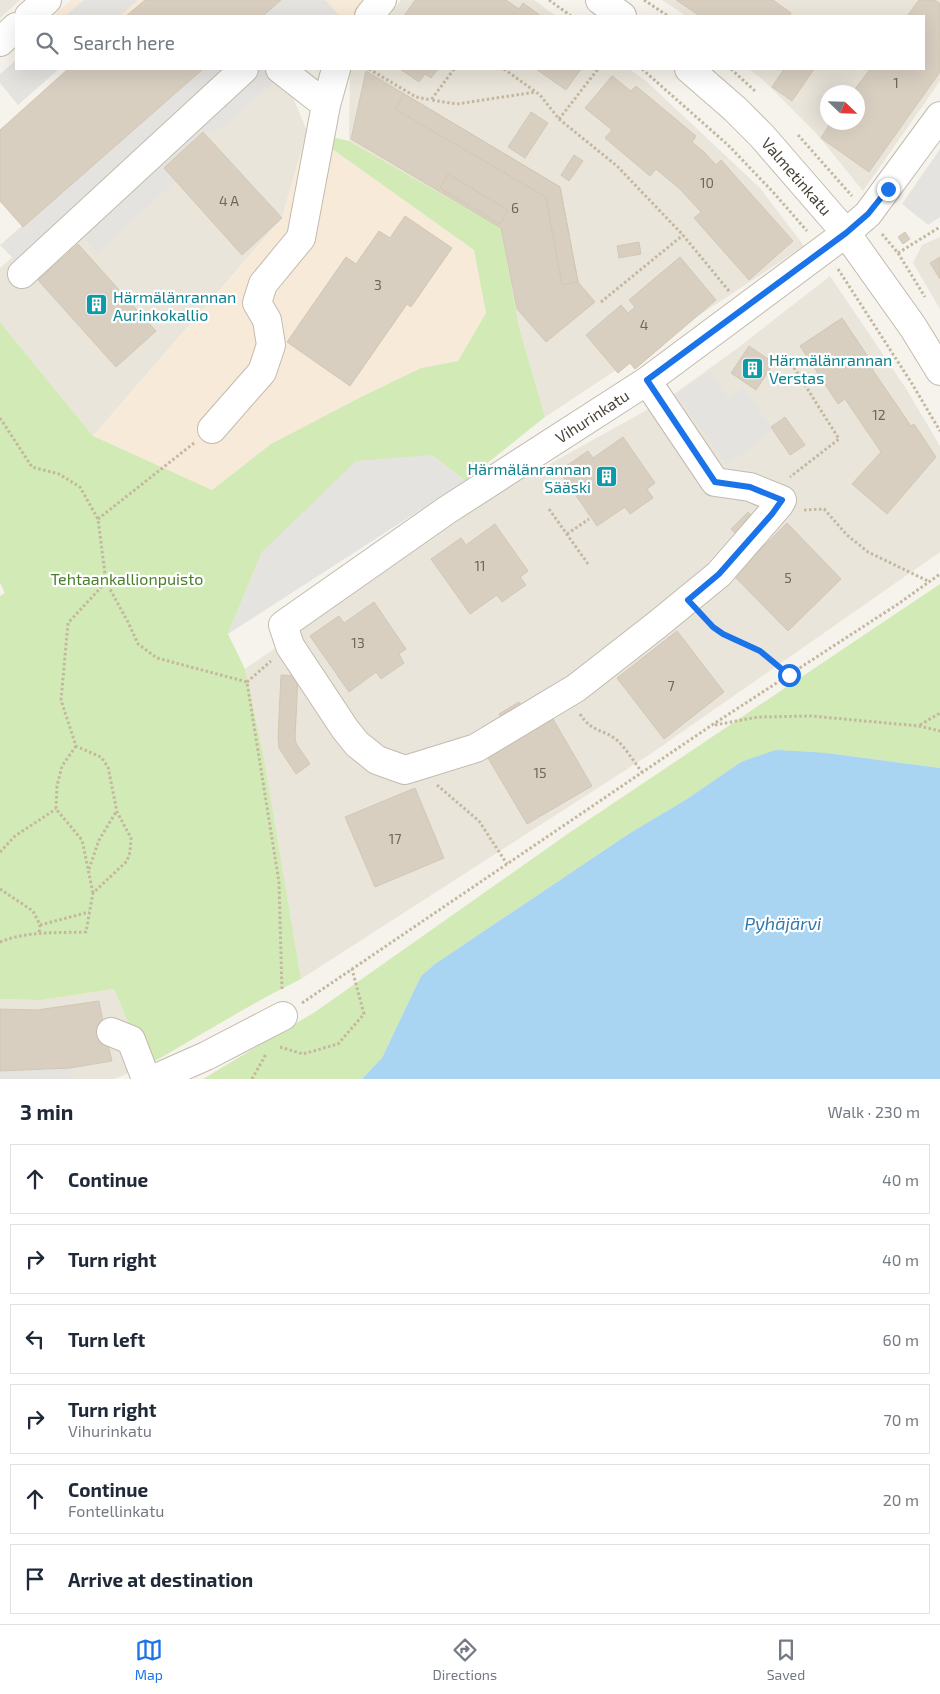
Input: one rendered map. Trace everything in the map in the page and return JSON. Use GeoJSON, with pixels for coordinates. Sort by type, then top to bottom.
{"type":"FeatureCollection","features":[{"type":"Feature","properties":{"kind":"street"},"geometry":{"type":"LineString","coordinates":[[27,15],[47,0]]}},
{"type":"Feature","properties":{"kind":"street"},"geometry":{"type":"LineString","coordinates":[[371,15],[382,0]]}},
{"type":"Feature","properties":{"kind":"street"},"geometry":{"type":"LineString","coordinates":[[600,0],[621,15]]}},
{"type":"Feature","properties":{"kind":"street"},"geometry":{"type":"LineString","coordinates":[[22,274],[243,70]]}},
{"type":"Feature","properties":{"kind":"street"},"geometry":{"type":"LineString","coordinates":[[281,70],[326,105]]}},
{"type":"Feature","properties":{"kind":"street"},"geometry":{"type":"LineString","coordinates":[[212,429],[262,372],[271,344],[267,320],[257,303],[263,284],[301,238],[326,105],[336,70]]}},
{"type":"Feature","properties":{"kind":"street","name":"Valmetinkatu"},"geometry":{"type":"LineString","coordinates":[[691,70],[762,136],[846,233],[913,327],[940,371]]}},
{"type":"Feature","properties":{"kind":"street","name":"Vihurinkatu"},"geometry":{"type":"LineString","coordinates":[[286,635],[447,510],[647,380],[846,233],[868,214],[940,116]]}},
{"type":"Feature","properties":{"kind":"street"},"geometry":{"type":"LineString","coordinates":[[286,635],[344,728],[357,744],[377,760],[406,770],[476,748],[569,692],[658,624],[719,574],[773,500],[750,487],[715,482],[647,380]]}},
{"type":"Feature","properties":{"kind":"street"},"geometry":{"type":"LineString","coordinates":[[286,635],[289,676]]}},
{"type":"Feature","properties":{"kind":"street"},"geometry":{"type":"LineString","coordinates":[[154,1079],[206,1056],[286,1014]]}},
{"type":"Feature","properties":{"kind":"street"},"geometry":{"type":"LineString","coordinates":[[111,1032],[131,1040],[146,1079]]}},
{"type":"Feature","properties":{"kind":"path"},"geometry":{"type":"LineString","coordinates":[[549,0],[570,15]]}},
{"type":"Feature","properties":{"kind":"path"},"geometry":{"type":"LineString","coordinates":[[644,0],[666,15]]}},
{"type":"Feature","properties":{"kind":"path"},"geometry":{"type":"LineString","coordinates":[[371,70],[416,97],[457,104],[536,92]]}},
{"type":"Feature","properties":{"kind":"path"},"geometry":{"type":"LineString","coordinates":[[431,100],[453,70]]}},
{"type":"Feature","properties":{"kind":"path"},"geometry":{"type":"LineString","coordinates":[[505,70],[536,92],[559,119],[617,166],[683,235],[735,298]]}},
{"type":"Feature","properties":{"kind":"path"},"geometry":{"type":"LineString","coordinates":[[559,119],[597,70]]}},
{"type":"Feature","properties":{"kind":"path"},"geometry":{"type":"LineString","coordinates":[[898,253],[940,227]]}},
{"type":"Feature","properties":{"kind":"path"},"geometry":{"type":"LineString","coordinates":[[600,302],[683,235]]}},
{"type":"Feature","properties":{"kind":"path"},"geometry":{"type":"LineString","coordinates":[[786,355],[839,439],[773,500],[788,509],[798,511],[824,509],[847,535],[868,552],[930,582]]}},
{"type":"Feature","properties":{"kind":"path"},"geometry":{"type":"LineString","coordinates":[[0,418],[32,467],[59,474],[80,487],[98,519],[106,582],[138,644],[157,658],[247,682]]}},
{"type":"Feature","properties":{"kind":"path"},"geometry":{"type":"LineString","coordinates":[[98,519],[212,429]]}},
{"type":"Feature","properties":{"kind":"path"},"geometry":{"type":"LineString","coordinates":[[549,509],[588,564]]}},
{"type":"Feature","properties":{"kind":"path"},"geometry":{"type":"LineString","coordinates":[[567,534],[589,519]]}},
{"type":"Feature","properties":{"kind":"path"},"geometry":{"type":"LineString","coordinates":[[247,682],[279,882],[282,1000],[286,1014],[642,772],[940,574]]}},
{"type":"Feature","properties":{"kind":"path"},"geometry":{"type":"LineString","coordinates":[[93,893],[127,861],[131,838],[116,812],[108,768],[101,757],[76,746],[61,700],[68,623],[106,582]]}},
{"type":"Feature","properties":{"kind":"path"},"geometry":{"type":"LineString","coordinates":[[688,600],[713,627],[723,634],[760,651],[789,675]]}},
{"type":"Feature","properties":{"kind":"path"},"geometry":{"type":"LineString","coordinates":[[247,682],[265,664],[286,635]]}},
{"type":"Feature","properties":{"kind":"path"},"geometry":{"type":"LineString","coordinates":[[569,692],[585,722],[618,741],[642,772]]}},
{"type":"Feature","properties":{"kind":"path"},"geometry":{"type":"LineString","coordinates":[[919,726],[940,713]]}},
{"type":"Feature","properties":{"kind":"path"},"geometry":{"type":"LineString","coordinates":[[712,725],[758,717],[811,716],[919,726],[940,731]]}},
{"type":"Feature","properties":{"kind":"path"},"geometry":{"type":"LineString","coordinates":[[0,942],[12,937],[39,933],[86,932],[93,893],[82,840],[56,809],[57,786],[62,766],[76,746]]}},
{"type":"Feature","properties":{"kind":"path"},"geometry":{"type":"LineString","coordinates":[[420,766],[457,804],[479,821],[507,864]]}},
{"type":"Feature","properties":{"kind":"path"},"geometry":{"type":"LineString","coordinates":[[0,852],[15,836],[56,809]]}},
{"type":"Feature","properties":{"kind":"path"},"geometry":{"type":"LineString","coordinates":[[89,870],[99,840],[116,812]]}},
{"type":"Feature","properties":{"kind":"path"},"geometry":{"type":"LineString","coordinates":[[0,888],[32,911],[40,925],[39,933]]}},
{"type":"Feature","properties":{"kind":"path"},"geometry":{"type":"LineString","coordinates":[[40,925],[89,912]]}},
{"type":"Feature","properties":{"kind":"path"},"geometry":{"type":"LineString","coordinates":[[271,1045],[304,1054],[338,1044],[364,1014],[352,969]]}},
{"type":"Feature","properties":{"kind":"path"},"geometry":{"type":"LineString","coordinates":[[252,1079],[267,1053]]}},
{"type":"Feature","properties":{"kind":"shaded area"},"geometry":{"type":"Polygon","coordinates":[[[0,0],[20,0],[0,18],[0,0]]]}},
{"type":"Feature","properties":{"kind":"shaded area"},"geometry":{"type":"Polygon","coordinates":[[[71,0],[368,0],[358,15],[54,15],[71,0]]]}},
{"type":"Feature","properties":{"kind":"shaded area"},"geometry":{"type":"Polygon","coordinates":[[[84,0],[138,0],[121,15],[66,15],[84,0]]]}},
{"type":"Feature","properties":{"kind":"shaded area"},"geometry":{"type":"Polygon","coordinates":[[[281,0],[325,0],[339,15],[263,15],[281,0]]]}},
{"type":"Feature","properties":{"kind":"shaded area"},"geometry":{"type":"Polygon","coordinates":[[[401,0],[534,0],[555,15],[390,15],[401,0]]]}},
{"type":"Feature","properties":{"kind":"shaded area"},"geometry":{"type":"Polygon","coordinates":[[[662,0],[940,0],[940,81],[863,191],[816,133],[763,80],[750,70],[925,70],[925,15],[684,15],[662,0]]]}},
{"type":"Feature","properties":{"kind":"shaded area"},"geometry":{"type":"Polygon","coordinates":[[[15,61],[15,70],[58,70],[18,105],[0,83],[0,74],[15,61]]]}},
{"type":"Feature","properties":{"kind":"shaded area"},"geometry":{"type":"Polygon","coordinates":[[[201,70],[285,70],[267,89],[221,129],[203,132],[164,168],[176,181],[97,253],[81,234],[29,274],[0,245],[201,70]]]}},
{"type":"Feature","properties":{"kind":"shaded area"},"geometry":{"type":"Polygon","coordinates":[[[229,70],[284,76],[307,131],[282,218],[93,436],[0,322],[0,268],[229,70]]]}},
{"type":"Feature","properties":{"kind":"shaded area"},"geometry":{"type":"Polygon","coordinates":[[[350,70],[630,70],[646,81],[760,188],[804,246],[545,417],[519,327],[501,228],[349,141],[350,70]]]}},
{"type":"Feature","properties":{"kind":"shaded area"},"geometry":{"type":"Polygon","coordinates":[[[307,131],[474,250],[486,313],[458,361],[421,368],[271,444],[212,490],[93,436],[282,219],[307,131]]]}},
{"type":"Feature","properties":{"kind":"shaded area"},"geometry":{"type":"Polygon","coordinates":[[[940,149],[940,217],[928,225],[902,204],[940,149]]]}},
{"type":"Feature","properties":{"kind":"shaded area"},"geometry":{"type":"Polygon","coordinates":[[[940,237],[940,309],[913,263],[922,245],[940,237]]]}},
{"type":"Feature","properties":{"kind":"shaded area"},"geometry":{"type":"Polygon","coordinates":[[[830,276],[905,387],[940,446],[940,552],[649,755],[301,979],[264,758],[245,669],[496,494],[670,397],[735,350],[830,276]]]}},
{"type":"Feature","properties":{"kind":"shaded area"},"geometry":{"type":"Polygon","coordinates":[[[710,371],[728,398],[744,388],[773,430],[727,465],[676,394],[710,371]]]}},
{"type":"Feature","properties":{"kind":"shaded area"},"geometry":{"type":"Polygon","coordinates":[[[432,455],[465,481],[228,634],[262,552],[356,461],[432,455]]]}},
{"type":"Feature","properties":{"kind":"shaded area"},"geometry":{"type":"Polygon","coordinates":[[[114,989],[146,1066],[114,1079],[0,1079],[0,999],[41,1000],[114,989]]]}},
{"type":"Feature","properties":{"kind":"shaded area"},"geometry":{"type":"Polygon","coordinates":[[[70,1068],[72,1079],[0,1079],[0,1071],[70,1068]]]}},
{"type":"Feature","properties":{"kind":"green space","name":"Tehtaankallionpuisto"},"geometry":{"type":"Polygon","coordinates":[[[307,131],[349,141],[501,228],[519,327],[545,417],[465,481],[432,455],[262,552],[228,634],[245,669],[264,758],[301,979],[242,1010],[146,1066],[114,989],[41,1000],[0,999],[0,596],[5,593],[0,583],[0,322],[93,436],[212,490],[271,444],[421,368],[458,361],[486,313],[474,250],[307,131]]]}},
{"type":"Feature","properties":{"kind":"green space"},"geometry":{"type":"Polygon","coordinates":[[[940,584],[940,768],[827,753],[741,762],[687,799],[630,833],[435,964],[421,976],[382,1058],[362,1079],[203,1079],[315,1012],[569,833],[940,584]]]}},
{"type":"Feature","properties":{"kind":"water","name":"Pyhäjärvi"},"geometry":{"type":"Polygon","coordinates":[[[776,750],[827,753],[940,768],[940,1079],[362,1079],[382,1058],[421,976],[435,964],[630,833],[687,799],[741,762],[776,750]]]}},
{"type":"Feature","properties":{"kind":"building"},"geometry":{"type":"Polygon","coordinates":[[[145,0],[281,0],[264,15],[127,15],[145,0]]]}},
{"type":"Feature","properties":{"kind":"building"},"geometry":{"type":"Polygon","coordinates":[[[415,0],[506,0],[519,9],[523,3],[540,15],[460,15],[405,15],[415,0]]]}},
{"type":"Feature","properties":{"kind":"building"},"geometry":{"type":"Polygon","coordinates":[[[676,0],[773,0],[791,13],[790,15],[698,15],[676,0]]]}},
{"type":"Feature","properties":{"kind":"building"},"geometry":{"type":"Polygon","coordinates":[[[919,0],[935,0],[940,4],[940,72],[869,172],[821,138],[826,130],[865,130],[865,85],[858,85],[869,70],[925,70],[925,15],[908,15],[919,0]]]}},
{"type":"Feature","properties":{"kind":"building"},"geometry":{"type":"Polygon","coordinates":[[[67,70],[202,70],[23,227],[0,201],[0,130],[67,70]]]}},
{"type":"Feature","properties":{"kind":"building"},"geometry":{"type":"Polygon","coordinates":[[[401,70],[437,70],[431,78],[425,74],[419,82],[401,70]]]}},
{"type":"Feature","properties":{"kind":"building"},"geometry":{"type":"Polygon","coordinates":[[[537,70],[580,70],[566,90],[537,70]]]}},
{"type":"Feature","properties":{"kind":"building"},"geometry":{"type":"Polygon","coordinates":[[[783,70],[813,70],[792,101],[772,87],[783,70]]]}},
{"type":"Feature","properties":{"kind":"building"},"geometry":{"type":"Polygon","coordinates":[[[366,71],[560,187],[578,282],[595,302],[546,342],[517,309],[501,228],[351,139],[366,71]]]}},
{"type":"Feature","properties":{"kind":"building"},"geometry":{"type":"Polygon","coordinates":[[[612,76],[631,91],[636,86],[696,136],[692,142],[716,165],[721,160],[793,241],[749,280],[694,218],[701,212],[680,189],[656,169],[650,176],[605,138],[612,130],[585,108],[612,76]]]}},
{"type":"Feature","properties":{"kind":"building"},"geometry":{"type":"Polygon","coordinates":[[[404,94],[560,187],[578,282],[562,285],[546,197],[395,109],[404,94]]]}},
{"type":"Feature","properties":{"kind":"building"},"geometry":{"type":"Polygon","coordinates":[[[531,112],[548,123],[525,158],[508,147],[531,112]]]}},
{"type":"Feature","properties":{"kind":"building","name":"Härmälänrannan Aurinkokallio"},"geometry":{"type":"Polygon","coordinates":[[[203,132],[282,218],[242,255],[164,168],[203,132]]]}},
{"type":"Feature","properties":{"kind":"building"},"geometry":{"type":"Polygon","coordinates":[[[574,155],[583,161],[569,181],[561,175],[574,155]]]}},
{"type":"Feature","properties":{"kind":"building"},"geometry":{"type":"Polygon","coordinates":[[[448,174],[508,210],[500,224],[440,188],[448,174]]]}},
{"type":"Feature","properties":{"kind":"building"},"geometry":{"type":"Polygon","coordinates":[[[405,216],[452,248],[411,307],[407,304],[350,386],[287,342],[346,257],[356,264],[379,231],[390,238],[405,216]]]}},
{"type":"Feature","properties":{"kind":"building"},"geometry":{"type":"Polygon","coordinates":[[[905,232],[910,239],[903,244],[898,237],[905,232]]]}},
{"type":"Feature","properties":{"kind":"building"},"geometry":{"type":"Polygon","coordinates":[[[639,242],[641,254],[619,258],[617,246],[639,242]]]}},
{"type":"Feature","properties":{"kind":"building","name":"Härmälänrannan Aurinkokallio"},"geometry":{"type":"Polygon","coordinates":[[[78,244],[156,331],[116,367],[38,280],[78,244]]]}},
{"type":"Feature","properties":{"kind":"building"},"geometry":{"type":"Polygon","coordinates":[[[680,257],[716,300],[635,369],[630,363],[618,373],[586,335],[621,305],[628,313],[635,307],[629,300],[680,257]]]}},
{"type":"Feature","properties":{"kind":"building"},"geometry":{"type":"Polygon","coordinates":[[[940,257],[940,279],[930,263],[940,257]]]}},
{"type":"Feature","properties":{"kind":"building"},"geometry":{"type":"Polygon","coordinates":[[[842,318],[875,367],[872,369],[911,426],[914,424],[936,457],[887,514],[852,484],[881,452],[845,399],[838,404],[800,346],[842,318]]]}},
{"type":"Feature","properties":{"kind":"building","name":"Härmälänrannan Verstas"},"geometry":{"type":"Polygon","coordinates":[[[749,346],[774,363],[756,390],[731,373],[749,346]]]}},
{"type":"Feature","properties":{"kind":"building"},"geometry":{"type":"Polygon","coordinates":[[[785,417],[805,445],[790,455],[771,427],[785,417]]]}},
{"type":"Feature","properties":{"kind":"building","name":"Härmälänrannan Sääski"},"geometry":{"type":"Polygon","coordinates":[[[623,437],[655,483],[647,489],[653,498],[630,514],[625,507],[597,526],[559,471],[588,451],[593,458],[623,437]]]}},
{"type":"Feature","properties":{"kind":"building"},"geometry":{"type":"Polygon","coordinates":[[[748,512],[756,520],[739,537],[731,529],[748,512]]]}},
{"type":"Feature","properties":{"kind":"building"},"geometry":{"type":"Polygon","coordinates":[[[787,523],[841,579],[788,631],[734,576],[787,523]]]}},
{"type":"Feature","properties":{"kind":"building"},"geometry":{"type":"Polygon","coordinates":[[[495,524],[528,571],[520,577],[526,585],[502,602],[497,595],[470,614],[431,559],[461,538],[466,545],[495,524]]]}},
{"type":"Feature","properties":{"kind":"building"},"geometry":{"type":"Polygon","coordinates":[[[374,602],[406,649],[399,654],[404,663],[381,679],[376,672],[349,692],[310,636],[339,616],[344,623],[374,602]]]}},
{"type":"Feature","properties":{"kind":"building"},"geometry":{"type":"Polygon","coordinates":[[[677,631],[724,692],[664,739],[617,678],[677,631]]]}},
{"type":"Feature","properties":{"kind":"building"},"geometry":{"type":"Polygon","coordinates":[[[281,675],[298,676],[295,738],[296,743],[310,764],[296,774],[279,748],[281,675]]]}},
{"type":"Feature","properties":{"kind":"building"},"geometry":{"type":"Polygon","coordinates":[[[519,702],[525,712],[504,723],[499,714],[519,702]]]}},
{"type":"Feature","properties":{"kind":"building"},"geometry":{"type":"Polygon","coordinates":[[[553,719],[592,786],[527,824],[488,758],[553,719]]]}},
{"type":"Feature","properties":{"kind":"building"},"geometry":{"type":"Polygon","coordinates":[[[415,788],[444,858],[375,887],[345,817],[415,788]]]}},
{"type":"Feature","properties":{"kind":"building"},"geometry":{"type":"Polygon","coordinates":[[[99,1001],[103,1021],[109,1020],[108,1045],[112,1061],[70,1068],[0,1071],[0,1009],[37,1010],[99,1001]]]}},
{"type":"Feature","properties":{"kind":"place","name":"Härmälänrannan Aurinkokallio"},"geometry":{"type":"Point","coordinates":[97,305]}},
{"type":"Feature","properties":{"kind":"place","name":"Härmälänrannan Verstas"},"geometry":{"type":"Point","coordinates":[753,368]}},
{"type":"Feature","properties":{"kind":"place","name":"Härmälänrannan Sääski"},"geometry":{"type":"Point","coordinates":[607,477]}},
{"type":"Feature","properties":{"kind":"route"},"geometry":{"type":"LineString","coordinates":[[789,675],[760,651],[723,634],[713,627],[688,600],[719,574],[782,500],[750,487],[715,482],[647,380],[846,233],[868,214],[888,189]]}}]}
